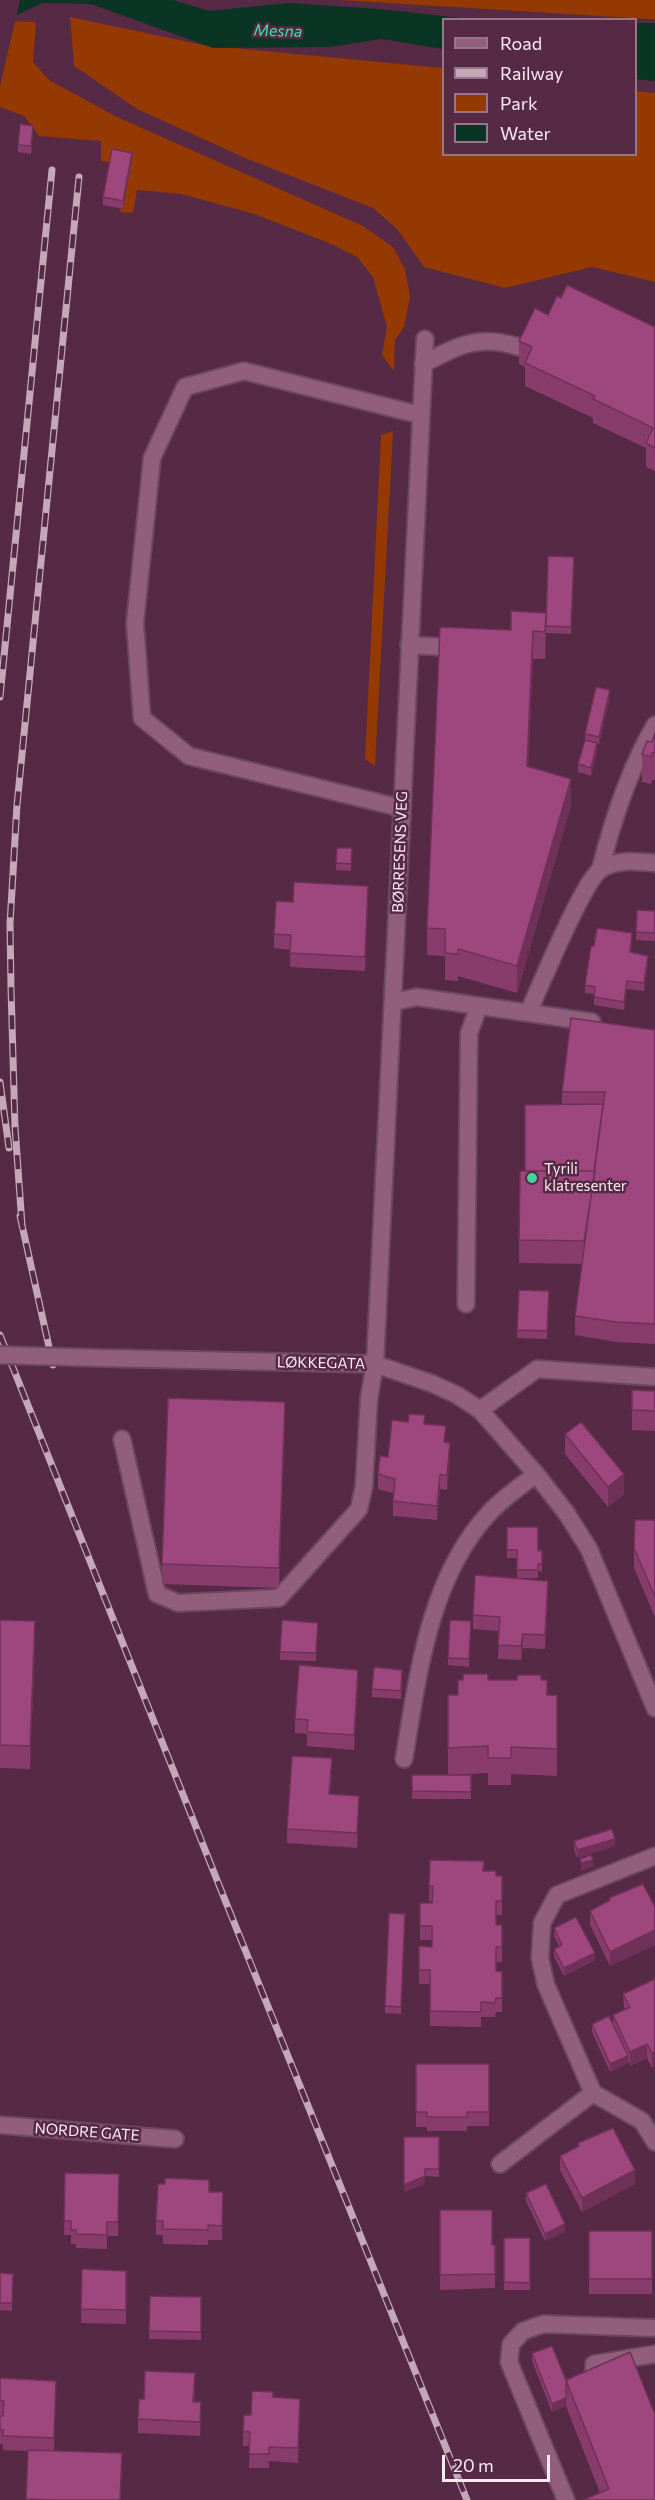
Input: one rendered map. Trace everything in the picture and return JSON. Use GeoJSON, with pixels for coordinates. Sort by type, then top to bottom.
{"type":"FeatureCollection","features":[{"type":"Feature","properties":{"kind":"street","name":"BØRRESENS VEG"},"geometry":{"type":"LineString","coordinates":[[122,1439],[157,1594],[178,1603],[279,1598],[359,1509],[364,1486],[369,1398],[375,1364],[425,339]]}},
{"type":"Feature","properties":{"kind":"street"},"geometry":{"type":"LineString","coordinates":[[423,364],[470,342],[498,340],[519,347]]}},
{"type":"Feature","properties":{"kind":"street"},"geometry":{"type":"LineString","coordinates":[[401,808],[189,756],[141,718],[135,623],[152,458],[185,387],[244,371],[420,415]]}},
{"type":"Feature","properties":{"kind":"street"},"geometry":{"type":"LineString","coordinates":[[409,645],[476,649]]}},
{"type":"Feature","properties":{"kind":"street"},"geometry":{"type":"LineString","coordinates":[[528,1013],[579,900],[600,870],[607,841],[627,785],[655,725]]}},
{"type":"Feature","properties":{"kind":"street"},"geometry":{"type":"LineString","coordinates":[[600,870],[628,861],[655,863]]}},
{"type":"Feature","properties":{"kind":"street"},"geometry":{"type":"LineString","coordinates":[[394,1002],[417,997],[609,1025]]}},
{"type":"Feature","properties":{"kind":"street"},"geometry":{"type":"LineString","coordinates":[[466,1304],[470,1034],[479,1006]]}},
{"type":"Feature","properties":{"kind":"street","name":"LØKKEGATA"},"geometry":{"type":"LineString","coordinates":[[0,1355],[375,1364],[433,1384],[457,1395],[480,1410],[536,1474],[567,1514],[589,1549],[655,1708]]}},
{"type":"Feature","properties":{"kind":"street"},"geometry":{"type":"LineString","coordinates":[[480,1410],[537,1369],[655,1377]]}},
{"type":"Feature","properties":{"kind":"street"},"geometry":{"type":"LineString","coordinates":[[404,1759],[426,1636],[458,1554],[490,1512],[536,1474]]}},
{"type":"Feature","properties":{"kind":"street"},"geometry":{"type":"LineString","coordinates":[[655,1856],[557,1895],[542,1923],[540,1958],[546,1985],[593,2093],[642,2121],[655,2142]]}},
{"type":"Feature","properties":{"kind":"street"},"geometry":{"type":"LineString","coordinates":[[500,2164],[593,2093]]}},
{"type":"Feature","properties":{"kind":"street","name":"NORDRE GATE"},"geometry":{"type":"LineString","coordinates":[[0,2125],[175,2139]]}},
{"type":"Feature","properties":{"kind":"street"},"geometry":{"type":"LineString","coordinates":[[566,2500],[509,2362],[511,2344],[522,2331],[543,2324],[655,2328]]}},
{"type":"Feature","properties":{"kind":"street"},"geometry":{"type":"LineString","coordinates":[[593,2388],[594,2364],[655,2354]]}},
{"type":"Feature","properties":{"kind":"green space"},"geometry":{"type":"Polygon","coordinates":[[[339,0],[655,0],[655,19],[339,0]]]}},
{"type":"Feature","properties":{"kind":"green space"},"geometry":{"type":"Polygon","coordinates":[[[70,17],[203,45],[442,68],[442,156],[637,156],[637,91],[655,93],[655,282],[592,267],[505,288],[424,267],[397,229],[373,208],[245,158],[137,109],[74,66],[70,17]]]}},
{"type":"Feature","properties":{"kind":"green space"},"geometry":{"type":"Polygon","coordinates":[[[15,21],[36,22],[33,62],[49,80],[117,117],[363,226],[393,247],[405,269],[410,297],[404,327],[395,340],[394,371],[382,355],[387,327],[373,277],[357,257],[329,243],[254,214],[181,194],[137,190],[133,213],[120,212],[129,166],[101,161],[101,141],[39,136],[24,116],[0,107],[0,86],[15,21]]]}},
{"type":"Feature","properties":{"kind":"green space"},"geometry":{"type":"Polygon","coordinates":[[[393,431],[375,766],[365,759],[381,435],[393,431]]]}},
{"type":"Feature","properties":{"kind":"water","name":"Mesna"},"geometry":{"type":"Polygon","coordinates":[[[0,0],[173,0],[209,11],[288,3],[380,9],[460,18],[442,18],[442,49],[382,39],[329,47],[213,48],[91,4],[42,3],[0,23],[0,0]]]}},
{"type":"Feature","properties":{"kind":"water"},"geometry":{"type":"Polygon","coordinates":[[[637,23],[655,23],[655,81],[637,79],[637,23]]]}},
{"type":"Feature","properties":{"kind":"pier"},"geometry":{"type":"Polygon","coordinates":[[[0,0],[20,0],[16,19],[0,26],[0,0]]]}},
{"type":"Feature","properties":{"kind":"building"},"geometry":{"type":"Polygon","coordinates":[[[20,124],[33,126],[31,146],[18,145],[20,124]]]}},
{"type":"Feature","properties":{"kind":"building"},"geometry":{"type":"Polygon","coordinates":[[[112,149],[132,153],[123,201],[103,197],[112,149]]]}},
{"type":"Feature","properties":{"kind":"building"},"geometry":{"type":"Polygon","coordinates":[[[567,285],[655,327],[655,448],[646,443],[653,428],[593,399],[595,396],[525,363],[532,347],[519,341],[535,308],[548,315],[557,296],[561,298],[567,285]]]}},
{"type":"Feature","properties":{"kind":"building"},"geometry":{"type":"Polygon","coordinates":[[[548,556],[574,557],[571,627],[546,626],[548,556]]]}},
{"type":"Feature","properties":{"kind":"building"},"geometry":{"type":"Polygon","coordinates":[[[511,611],[546,613],[545,632],[533,631],[527,766],[571,779],[517,966],[458,949],[458,954],[445,953],[445,929],[427,928],[440,627],[511,630],[511,611]]]}},
{"type":"Feature","properties":{"kind":"building"},"geometry":{"type":"Polygon","coordinates":[[[596,687],[610,690],[599,737],[585,734],[596,687]]]}},
{"type":"Feature","properties":{"kind":"building"},"geometry":{"type":"Polygon","coordinates":[[[655,733],[655,753],[652,753],[651,757],[642,754],[647,741],[652,742],[655,733]]]}},
{"type":"Feature","properties":{"kind":"building"},"geometry":{"type":"Polygon","coordinates":[[[585,740],[597,743],[591,768],[578,764],[585,740]]]}},
{"type":"Feature","properties":{"kind":"building"},"geometry":{"type":"Polygon","coordinates":[[[337,848],[352,848],[351,864],[336,863],[337,848]]]}},
{"type":"Feature","properties":{"kind":"building"},"geometry":{"type":"Polygon","coordinates":[[[294,882],[368,886],[365,957],[290,953],[291,935],[274,934],[276,901],[293,902],[294,882]]]}},
{"type":"Feature","properties":{"kind":"building"},"geometry":{"type":"Polygon","coordinates":[[[637,910],[655,911],[655,933],[636,932],[637,910]]]}},
{"type":"Feature","properties":{"kind":"building"},"geometry":{"type":"Polygon","coordinates":[[[597,928],[632,933],[630,952],[648,956],[644,983],[627,981],[624,1002],[594,997],[595,987],[585,985],[591,946],[594,946],[597,928]]]}},
{"type":"Feature","properties":{"kind":"building"},"geometry":{"type":"Polygon","coordinates":[[[571,1018],[655,1030],[655,1324],[616,1322],[575,1316],[605,1092],[562,1092],[571,1018]]]}},
{"type":"Feature","properties":{"kind":"building"},"geometry":{"type":"Polygon","coordinates":[[[603,1104],[594,1171],[525,1171],[525,1105],[603,1104]]]}},
{"type":"Feature","properties":{"kind":"building"},"geometry":{"type":"Polygon","coordinates":[[[520,1171],[595,1171],[584,1241],[519,1240],[520,1171]]]}},
{"type":"Feature","properties":{"kind":"building"},"geometry":{"type":"Polygon","coordinates":[[[519,1290],[549,1291],[547,1331],[517,1330],[519,1290]]]}},
{"type":"Feature","properties":{"kind":"building"},"geometry":{"type":"Polygon","coordinates":[[[632,1390],[655,1391],[655,1411],[632,1410],[632,1390]]]}},
{"type":"Feature","properties":{"kind":"building"},"geometry":{"type":"Polygon","coordinates":[[[168,1398],[285,1402],[279,1568],[162,1564],[168,1398]]]}},
{"type":"Feature","properties":{"kind":"building"},"geometry":{"type":"Polygon","coordinates":[[[409,1414],[425,1415],[424,1424],[446,1426],[444,1442],[450,1443],[447,1475],[440,1475],[437,1506],[393,1501],[395,1479],[378,1474],[380,1456],[388,1457],[392,1420],[408,1422],[409,1414]]]}},
{"type":"Feature","properties":{"kind":"building"},"geometry":{"type":"Polygon","coordinates":[[[581,1422],[624,1474],[608,1487],[565,1434],[581,1422]]]}},
{"type":"Feature","properties":{"kind":"building"},"geometry":{"type":"Polygon","coordinates":[[[635,1520],[655,1520],[655,1597],[634,1548],[635,1520]]]}},
{"type":"Feature","properties":{"kind":"building"},"geometry":{"type":"Polygon","coordinates":[[[507,1527],[538,1527],[538,1551],[542,1550],[542,1564],[538,1564],[538,1570],[517,1570],[517,1550],[507,1550],[507,1527]]]}},
{"type":"Feature","properties":{"kind":"building"},"geometry":{"type":"Polygon","coordinates":[[[475,1575],[548,1581],[545,1635],[523,1634],[521,1646],[498,1645],[500,1617],[473,1615],[475,1575]]]}},
{"type":"Feature","properties":{"kind":"building"},"geometry":{"type":"Polygon","coordinates":[[[0,1620],[35,1621],[30,1746],[0,1745],[0,1620]]]}},
{"type":"Feature","properties":{"kind":"building"},"geometry":{"type":"Polygon","coordinates":[[[282,1620],[318,1623],[316,1653],[280,1652],[282,1620]]]}},
{"type":"Feature","properties":{"kind":"building"},"geometry":{"type":"Polygon","coordinates":[[[450,1620],[471,1621],[469,1659],[448,1658],[450,1620]]]}},
{"type":"Feature","properties":{"kind":"building"},"geometry":{"type":"Polygon","coordinates":[[[299,1665],[358,1670],[354,1735],[307,1732],[308,1720],[295,1719],[299,1665]]]}},
{"type":"Feature","properties":{"kind":"building"},"geometry":{"type":"Polygon","coordinates":[[[374,1667],[402,1670],[401,1691],[372,1689],[374,1667]]]}},
{"type":"Feature","properties":{"kind":"building"},"geometry":{"type":"Polygon","coordinates":[[[463,1674],[488,1674],[488,1680],[517,1680],[517,1675],[541,1675],[541,1680],[547,1680],[547,1695],[557,1695],[557,1749],[511,1747],[511,1758],[488,1758],[488,1746],[448,1748],[448,1695],[458,1695],[458,1680],[463,1680],[463,1674]]]}},
{"type":"Feature","properties":{"kind":"building"},"geometry":{"type":"Polygon","coordinates":[[[292,1756],[332,1758],[329,1794],[359,1796],[357,1833],[287,1829],[292,1756]]]}},
{"type":"Feature","properties":{"kind":"building"},"geometry":{"type":"Polygon","coordinates":[[[412,1775],[471,1775],[471,1792],[412,1791],[412,1775]]]}},
{"type":"Feature","properties":{"kind":"building"},"geometry":{"type":"Polygon","coordinates":[[[612,1829],[615,1839],[577,1850],[574,1841],[612,1829]]]}},
{"type":"Feature","properties":{"kind":"building"},"geometry":{"type":"Polygon","coordinates":[[[591,1855],[593,1860],[581,1863],[580,1859],[591,1855]]]}},
{"type":"Feature","properties":{"kind":"building"},"geometry":{"type":"Polygon","coordinates":[[[430,1860],[484,1861],[483,1871],[496,1871],[496,1876],[502,1876],[502,1901],[496,1901],[496,1925],[502,1925],[502,1947],[496,1947],[496,1971],[502,1972],[502,1998],[496,1998],[495,2003],[481,2002],[481,2012],[430,2011],[430,1970],[419,1970],[419,1946],[432,1947],[432,1926],[420,1926],[420,1903],[432,1903],[433,1886],[429,1886],[430,1860]]]}},
{"type":"Feature","properties":{"kind":"building"},"geometry":{"type":"Polygon","coordinates":[[[643,1884],[655,1907],[655,1930],[610,1952],[590,1911],[610,1900],[609,1898],[643,1884]]]}},
{"type":"Feature","properties":{"kind":"building"},"geometry":{"type":"Polygon","coordinates":[[[389,1913],[405,1914],[401,2007],[385,2006],[389,1913]]]}},
{"type":"Feature","properties":{"kind":"building"},"geometry":{"type":"Polygon","coordinates":[[[576,1917],[595,1953],[564,1968],[554,1949],[562,1945],[554,1928],[576,1917]]]}},
{"type":"Feature","properties":{"kind":"building"},"geometry":{"type":"Polygon","coordinates":[[[655,1979],[655,2052],[652,2053],[647,2044],[630,2052],[613,2015],[630,2007],[623,1994],[655,1979]]]}},
{"type":"Feature","properties":{"kind":"building"},"geometry":{"type":"Polygon","coordinates":[[[609,2016],[628,2056],[610,2064],[592,2024],[609,2016]]]}},
{"type":"Feature","properties":{"kind":"building"},"geometry":{"type":"Polygon","coordinates":[[[416,2064],[489,2064],[489,2112],[467,2112],[467,2117],[427,2117],[427,2112],[416,2112],[416,2064]]]}},
{"type":"Feature","properties":{"kind":"building"},"geometry":{"type":"Polygon","coordinates":[[[613,2128],[635,2170],[582,2198],[560,2156],[579,2146],[578,2143],[613,2128]]]}},
{"type":"Feature","properties":{"kind":"building"},"geometry":{"type":"Polygon","coordinates":[[[404,2137],[439,2137],[439,2169],[425,2169],[425,2176],[404,2185],[404,2137]]]}},
{"type":"Feature","properties":{"kind":"building"},"geometry":{"type":"Polygon","coordinates":[[[65,2173],[119,2174],[118,2222],[107,2222],[107,2235],[76,2234],[76,2230],[71,2230],[71,2221],[64,2221],[65,2173]]]}},
{"type":"Feature","properties":{"kind":"building"},"geometry":{"type":"Polygon","coordinates":[[[165,2178],[209,2180],[209,2192],[223,2192],[222,2226],[208,2225],[208,2230],[163,2229],[163,2221],[156,2221],[158,2184],[165,2184],[165,2178]]]}},
{"type":"Feature","properties":{"kind":"building"},"geometry":{"type":"Polygon","coordinates":[[[546,2184],[565,2224],[545,2234],[526,2193],[546,2184]]]}},
{"type":"Feature","properties":{"kind":"building"},"geometry":{"type":"Polygon","coordinates":[[[440,2210],[492,2210],[495,2274],[440,2275],[440,2210]]]}},
{"type":"Feature","properties":{"kind":"building"},"geometry":{"type":"Polygon","coordinates":[[[589,2231],[652,2231],[652,2279],[589,2279],[589,2231]]]}},
{"type":"Feature","properties":{"kind":"building"},"geometry":{"type":"Polygon","coordinates":[[[504,2238],[530,2238],[530,2283],[504,2282],[504,2238]]]}},
{"type":"Feature","properties":{"kind":"building"},"geometry":{"type":"Polygon","coordinates":[[[82,2269],[126,2271],[126,2310],[81,2309],[82,2269]]]}},
{"type":"Feature","properties":{"kind":"building"},"geometry":{"type":"Polygon","coordinates":[[[0,2273],[13,2274],[12,2303],[0,2303],[0,2273]]]}},
{"type":"Feature","properties":{"kind":"building"},"geometry":{"type":"Polygon","coordinates":[[[150,2296],[201,2297],[201,2332],[149,2331],[150,2296]]]}},
{"type":"Feature","properties":{"kind":"building"},"geometry":{"type":"Polygon","coordinates":[[[552,2346],[566,2380],[566,2398],[552,2404],[532,2353],[552,2346]]]}},
{"type":"Feature","properties":{"kind":"building"},"geometry":{"type":"Polygon","coordinates":[[[630,2352],[655,2414],[655,2500],[583,2500],[609,2489],[566,2380],[630,2352]]]}},
{"type":"Feature","properties":{"kind":"building"},"geometry":{"type":"Polygon","coordinates":[[[145,2371],[195,2373],[193,2402],[201,2402],[200,2422],[138,2419],[139,2399],[144,2399],[145,2371]]]}},
{"type":"Feature","properties":{"kind":"building"},"geometry":{"type":"Polygon","coordinates":[[[0,2378],[56,2381],[54,2438],[3,2436],[3,2430],[0,2430],[0,2416],[3,2416],[4,2401],[0,2401],[0,2378]]]}},
{"type":"Feature","properties":{"kind":"building"},"geometry":{"type":"Polygon","coordinates":[[[252,2391],[273,2392],[273,2397],[300,2399],[298,2448],[269,2447],[269,2454],[249,2454],[250,2432],[243,2431],[244,2415],[251,2415],[252,2391]]]}},
{"type":"Feature","properties":{"kind":"building"},"geometry":{"type":"Polygon","coordinates":[[[28,2450],[122,2453],[120,2500],[26,2499],[28,2450]]]}},
{"type":"Feature","properties":{"kind":"railway"},"geometry":{"type":"LineString","coordinates":[[0,697],[52,170]]}},
{"type":"Feature","properties":{"kind":"railway"},"geometry":{"type":"LineString","coordinates":[[22,1225],[15,1127],[10,924],[17,805],[79,177]]}},
{"type":"Feature","properties":{"kind":"railway"},"geometry":{"type":"LineString","coordinates":[[0,1082],[9,1148]]}},
{"type":"Feature","properties":{"kind":"railway"},"geometry":{"type":"LineString","coordinates":[[20,1216],[53,1365]]}},
{"type":"Feature","properties":{"kind":"railway"},"geometry":{"type":"LineString","coordinates":[[0,1335],[467,2500]]}},
{"type":"Feature","properties":{"kind":"place","name":"Tyrili klatresenter"},"geometry":{"type":"Point","coordinates":[532,1178]}}]}
